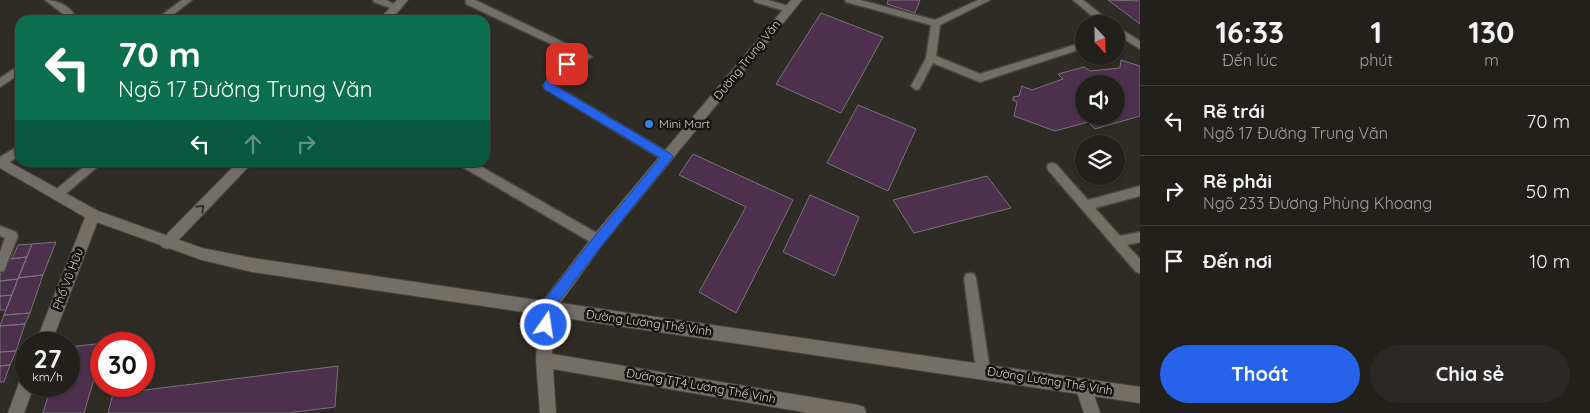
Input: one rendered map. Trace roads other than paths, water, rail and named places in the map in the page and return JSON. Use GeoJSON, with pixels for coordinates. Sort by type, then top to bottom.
{"type":"FeatureCollection","features":[{"type":"Feature","properties":{"kind":"street"},"geometry":{"type":"LineString","coordinates":[[390,15],[400,4]]}},
{"type":"Feature","properties":{"kind":"street","name":"Đường Trung Văn"},"geometry":{"type":"LineString","coordinates":[[547,308],[598,240],[792,5]]}},
{"type":"Feature","properties":{"kind":"street","name":"Đường Lương Thế Vinh"},"geometry":{"type":"LineString","coordinates":[[1,162],[94,215],[167,243],[202,254],[252,265],[1140,395]]}},
{"type":"Feature","properties":{"kind":"street"},"geometry":{"type":"LineString","coordinates":[[167,243],[242,167]]}},
{"type":"Feature","properties":{"kind":"street","name":"Phố Vũ Hữu"},"geometry":{"type":"LineString","coordinates":[[48,332],[94,215]]}},
{"type":"Feature","properties":{"kind":"street"},"geometry":{"type":"LineString","coordinates":[[547,308],[544,360],[548,413]]}},
{"type":"Feature","properties":{"kind":"street","name":"Đường TT4 Lương Thế Vinh"},"geometry":{"type":"LineString","coordinates":[[544,360],[858,413]]}},
{"type":"Feature","properties":{"kind":"street"},"geometry":{"type":"LineString","coordinates":[[1084,386],[1092,413]]}},
{"type":"Feature","properties":{"kind":"street"},"geometry":{"type":"LineString","coordinates":[[16,413],[22,397]]}},
{"type":"Feature","properties":{"kind":"lane"},"geometry":{"type":"LineString","coordinates":[[49,0],[71,15]]}},
{"type":"Feature","properties":{"kind":"lane"},"geometry":{"type":"LineString","coordinates":[[167,15],[188,0]]}},
{"type":"Feature","properties":{"kind":"lane"},"geometry":{"type":"LineString","coordinates":[[377,0],[400,4]]}},
{"type":"Feature","properties":{"kind":"lane"},"geometry":{"type":"LineString","coordinates":[[471,0],[470,2],[587,57]]}},
{"type":"Feature","properties":{"kind":"lane"},"geometry":{"type":"LineString","coordinates":[[758,0],[792,5]]}},
{"type":"Feature","properties":{"kind":"lane"},"geometry":{"type":"LineString","coordinates":[[849,0],[936,23],[986,0]]}},
{"type":"Feature","properties":{"kind":"lane"},"geometry":{"type":"LineString","coordinates":[[1077,0],[1097,15]]}},
{"type":"Feature","properties":{"kind":"lane"},"geometry":{"type":"LineString","coordinates":[[916,86],[931,58],[936,23]]}},
{"type":"Feature","properties":{"kind":"lane"},"geometry":{"type":"LineString","coordinates":[[1125,36],[1140,46]]}},
{"type":"Feature","properties":{"kind":"lane"},"geometry":{"type":"LineString","coordinates":[[931,58],[980,78],[1075,47]]}},
{"type":"Feature","properties":{"kind":"lane"},"geometry":{"type":"LineString","coordinates":[[576,52],[548,86],[667,157]]}},
{"type":"Feature","properties":{"kind":"lane"},"geometry":{"type":"LineString","coordinates":[[0,83],[15,72]]}},
{"type":"Feature","properties":{"kind":"lane"},"geometry":{"type":"LineString","coordinates":[[1,162],[15,152]]}},
{"type":"Feature","properties":{"kind":"lane"},"geometry":{"type":"LineString","coordinates":[[58,194],[92,167]]}},
{"type":"Feature","properties":{"kind":"lane"},"geometry":{"type":"LineString","coordinates":[[472,167],[598,240]]}},
{"type":"Feature","properties":{"kind":"lane"},"geometry":{"type":"LineString","coordinates":[[1052,167],[1140,268]]}},
{"type":"Feature","properties":{"kind":"lane"},"geometry":{"type":"LineString","coordinates":[[1085,206],[1140,191]]}},
{"type":"Feature","properties":{"kind":"lane"},"geometry":{"type":"LineString","coordinates":[[0,231],[12,236],[0,267]]}},
{"type":"Feature","properties":{"kind":"lane"},"geometry":{"type":"LineString","coordinates":[[1116,242],[1140,237]]}},
{"type":"Feature","properties":{"kind":"lane"},"geometry":{"type":"LineString","coordinates":[[970,278],[983,371]]}},
{"type":"Feature","properties":{"kind":"place","name":"Mini Mart"},"geometry":{"type":"Point","coordinates":[649,124]}}]}
